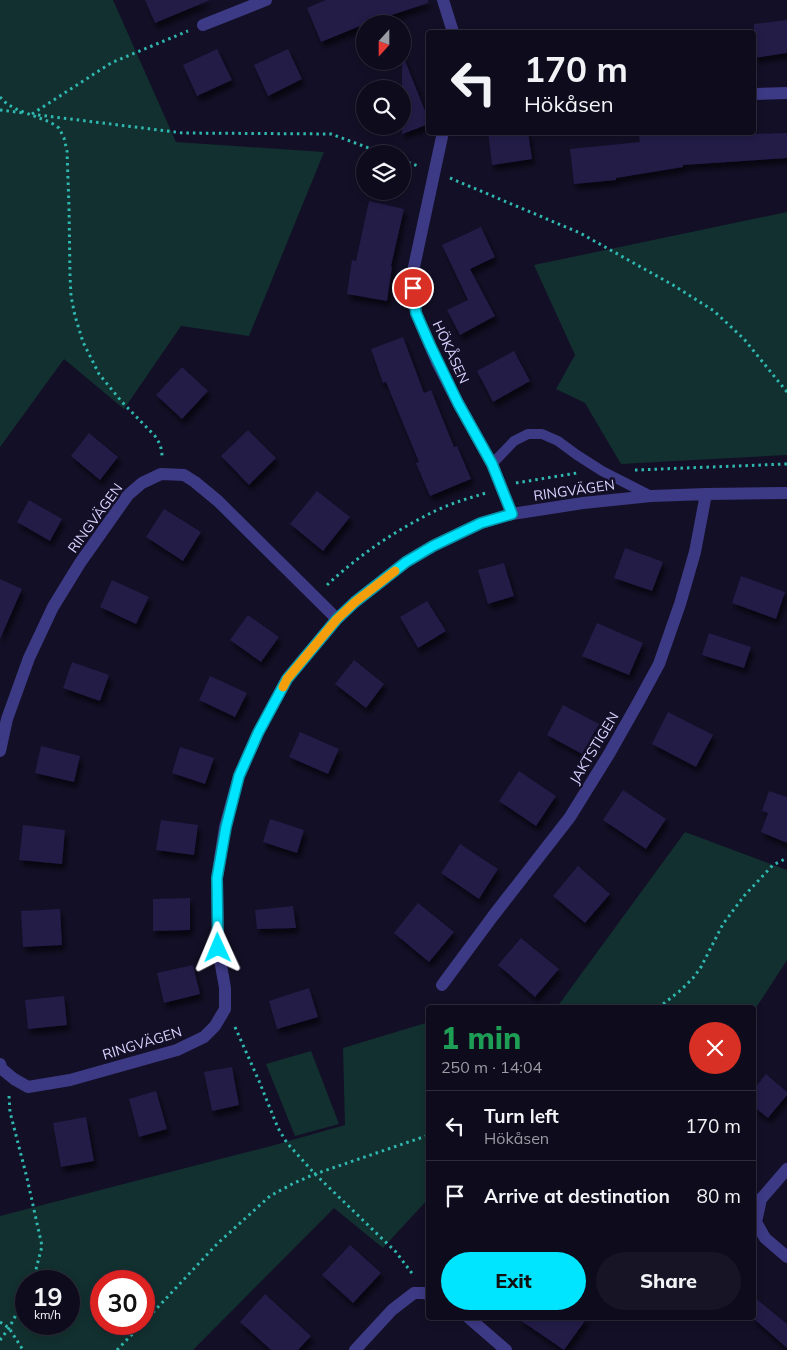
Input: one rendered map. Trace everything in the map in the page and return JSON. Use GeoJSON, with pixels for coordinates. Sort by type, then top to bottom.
{"type":"FeatureCollection","features":[{"type":"Feature","properties":{"kind":"street"},"geometry":{"type":"LineString","coordinates":[[203,25],[266,0]]}},
{"type":"Feature","properties":{"kind":"street"},"geometry":{"type":"LineString","coordinates":[[443,0],[452,30]]}},
{"type":"Feature","properties":{"kind":"street"},"geometry":{"type":"LineString","coordinates":[[756,94],[787,93]]}},
{"type":"Feature","properties":{"kind":"street","name":"HÖKÅSEN"},"geometry":{"type":"LineString","coordinates":[[442,135],[414,267],[413,288],[416,313],[458,403],[492,464],[512,514]]}},
{"type":"Feature","properties":{"kind":"street"},"geometry":{"type":"LineString","coordinates":[[161,474],[184,476],[195,482],[218,501],[337,619]]}},
{"type":"Feature","properties":{"kind":"street","name":"RINGVÄGEN"},"geometry":{"type":"LineString","coordinates":[[0,751],[7,719],[29,658],[53,607],[128,495],[142,483],[161,474]]}},
{"type":"Feature","properties":{"kind":"street","name":"RINGVÄGEN"},"geometry":{"type":"LineString","coordinates":[[3,1068],[14,1079],[28,1087],[70,1080],[177,1050],[204,1037],[215,1026],[225,1009],[225,988],[218,948],[217,878],[226,827],[239,776],[258,733],[287,679],[337,619],[355,602],[406,562],[433,546],[481,523],[512,514],[583,503],[651,496],[787,493]]}},
{"type":"Feature","properties":{"kind":"street","name":"JAKTSTIGEN"},"geometry":{"type":"LineString","coordinates":[[442,985],[570,817],[639,701],[658,664],[680,604],[694,552],[706,494]]}},
{"type":"Feature","properties":{"kind":"street"},"geometry":{"type":"LineString","coordinates":[[787,1169],[761,1200],[756,1222],[765,1238],[787,1257]]}},
{"type":"Feature","properties":{"kind":"street"},"geometry":{"type":"LineString","coordinates":[[355,1350],[392,1310],[414,1293],[426,1294]]}},
{"type":"Feature","properties":{"kind":"street"},"geometry":{"type":"LineString","coordinates":[[471,1320],[506,1350]]}},
{"type":"Feature","properties":{"kind":"lane"},"geometry":{"type":"LineString","coordinates":[[492,464],[514,440],[528,434],[542,434],[558,441],[602,471],[651,496]]}},
{"type":"Feature","properties":{"kind":"path"},"geometry":{"type":"LineString","coordinates":[[32,114],[110,63],[203,25]]}},
{"type":"Feature","properties":{"kind":"path"},"geometry":{"type":"LineString","coordinates":[[0,97],[7,104],[18,110],[50,122],[59,128],[64,138],[68,151],[70,276],[75,316],[83,342],[99,374],[122,402],[155,436],[159,443],[162,451],[161,474]]}},
{"type":"Feature","properties":{"kind":"path"},"geometry":{"type":"LineString","coordinates":[[0,110],[183,133],[331,134],[361,145]]}},
{"type":"Feature","properties":{"kind":"path"},"geometry":{"type":"LineString","coordinates":[[411,163],[580,233],[673,285],[714,312],[744,339],[787,392]]}},
{"type":"Feature","properties":{"kind":"path"},"geometry":{"type":"LineString","coordinates":[[662,1005],[682,990],[693,978],[701,967],[723,924],[744,896],[773,866],[787,858]]}},
{"type":"Feature","properties":{"kind":"path"},"geometry":{"type":"LineString","coordinates":[[225,1009],[255,1072],[278,1128],[287,1143],[315,1174],[396,1252],[426,1292]]}},
{"type":"Feature","properties":{"kind":"path"},"geometry":{"type":"LineString","coordinates":[[3,1068],[10,1112],[42,1246],[36,1270]]}},
{"type":"Feature","properties":{"kind":"path"},"geometry":{"type":"LineString","coordinates":[[155,1310],[218,1243],[270,1196],[294,1182],[426,1136]]}},
{"type":"Feature","properties":{"kind":"path"},"geometry":{"type":"LineString","coordinates":[[0,1340],[10,1328],[15,1318]]}},
{"type":"Feature","properties":{"kind":"path"},"geometry":{"type":"LineString","coordinates":[[0,1322],[10,1328],[23,1350]]}},
{"type":"Feature","properties":{"kind":"path"},"geometry":{"type":"LineString","coordinates":[[117,1350],[131,1335]]}},
{"type":"Feature","properties":{"kind":"green space"},"geometry":{"type":"Polygon","coordinates":[[[0,0],[113,0],[176,142],[324,152],[249,336],[181,326],[124,409],[64,359],[0,447],[0,0]]]}},
{"type":"Feature","properties":{"kind":"green space"},"geometry":{"type":"Polygon","coordinates":[[[787,212],[787,455],[621,464],[585,403],[556,389],[575,355],[534,265],[787,212]]]}},
{"type":"Feature","properties":{"kind":"green space"},"geometry":{"type":"Polygon","coordinates":[[[685,832],[787,870],[787,960],[756,1008],[756,1005],[558,1005],[685,832]]]}},
{"type":"Feature","properties":{"kind":"green space"},"geometry":{"type":"Polygon","coordinates":[[[426,1023],[426,1201],[383,1248],[334,1208],[193,1350],[0,1350],[0,1216],[345,1125],[343,1048],[426,1023]]]}},
{"type":"Feature","properties":{"kind":"green space"},"geometry":{"type":"Polygon","coordinates":[[[311,1051],[339,1124],[295,1136],[266,1064],[311,1051]]]}},
{"type":"Feature","properties":{"kind":"building"},"geometry":{"type":"Polygon","coordinates":[[[145,0],[210,0],[155,23],[145,0]]]}},
{"type":"Feature","properties":{"kind":"building"},"geometry":{"type":"Polygon","coordinates":[[[326,0],[428,0],[428,3],[392,15],[356,15],[356,28],[321,42],[307,8],[326,0]]]}},
{"type":"Feature","properties":{"kind":"building"},"geometry":{"type":"Polygon","coordinates":[[[787,20],[787,53],[756,58],[756,30],[754,30],[754,24],[787,20]]]}},
{"type":"Feature","properties":{"kind":"building"},"geometry":{"type":"Polygon","coordinates":[[[217,49],[232,80],[197,96],[183,65],[217,49]]]}},
{"type":"Feature","properties":{"kind":"building"},"geometry":{"type":"Polygon","coordinates":[[[288,49],[302,79],[268,96],[254,65],[288,49]]]}},
{"type":"Feature","properties":{"kind":"building"},"geometry":{"type":"Polygon","coordinates":[[[402,70],[409,70],[426,113],[426,125],[411,131],[411,80],[402,80],[402,70]]]}},
{"type":"Feature","properties":{"kind":"building"},"geometry":{"type":"Polygon","coordinates":[[[787,133],[787,158],[683,165],[683,167],[616,178],[616,180],[574,184],[570,149],[640,142],[639,136],[787,133]]]}},
{"type":"Feature","properties":{"kind":"building"},"geometry":{"type":"Polygon","coordinates":[[[488,135],[528,135],[532,159],[492,165],[488,135]]]}},
{"type":"Feature","properties":{"kind":"building"},"geometry":{"type":"Polygon","coordinates":[[[369,201],[404,209],[391,266],[387,301],[347,294],[352,260],[356,261],[369,201]]]}},
{"type":"Feature","properties":{"kind":"building"},"geometry":{"type":"Polygon","coordinates":[[[481,227],[495,257],[470,269],[495,316],[460,335],[447,310],[468,300],[442,245],[481,227]]]}},
{"type":"Feature","properties":{"kind":"building"},"geometry":{"type":"Polygon","coordinates":[[[403,337],[424,393],[431,390],[454,447],[457,446],[471,479],[430,496],[416,463],[419,462],[386,382],[383,383],[371,349],[403,337]]]}},
{"type":"Feature","properties":{"kind":"building"},"geometry":{"type":"Polygon","coordinates":[[[514,351],[530,381],[493,402],[477,371],[514,351]]]}},
{"type":"Feature","properties":{"kind":"building"},"geometry":{"type":"Polygon","coordinates":[[[182,367],[208,391],[182,419],[156,395],[182,367]]]}},
{"type":"Feature","properties":{"kind":"building"},"geometry":{"type":"Polygon","coordinates":[[[248,430],[276,458],[249,485],[221,456],[248,430]]]}},
{"type":"Feature","properties":{"kind":"building"},"geometry":{"type":"Polygon","coordinates":[[[89,433],[118,457],[100,480],[71,456],[89,433]]]}},
{"type":"Feature","properties":{"kind":"building"},"geometry":{"type":"Polygon","coordinates":[[[317,491],[350,517],[323,551],[290,524],[317,491]]]}},
{"type":"Feature","properties":{"kind":"building"},"geometry":{"type":"Polygon","coordinates":[[[29,500],[62,519],[50,541],[17,522],[29,500]]]}},
{"type":"Feature","properties":{"kind":"building"},"geometry":{"type":"Polygon","coordinates":[[[164,509],[201,532],[183,561],[146,537],[164,509]]]}},
{"type":"Feature","properties":{"kind":"building"},"geometry":{"type":"Polygon","coordinates":[[[625,548],[663,562],[652,591],[614,578],[625,548]]]}},
{"type":"Feature","properties":{"kind":"building"},"geometry":{"type":"Polygon","coordinates":[[[504,563],[514,596],[488,604],[478,570],[504,563]]]}},
{"type":"Feature","properties":{"kind":"building"},"geometry":{"type":"Polygon","coordinates":[[[741,576],[785,592],[776,619],[732,603],[741,576]]]}},
{"type":"Feature","properties":{"kind":"building"},"geometry":{"type":"Polygon","coordinates":[[[0,579],[22,589],[0,639],[0,579]]]}},
{"type":"Feature","properties":{"kind":"building"},"geometry":{"type":"Polygon","coordinates":[[[112,580],[149,597],[136,624],[100,607],[112,580]]]}},
{"type":"Feature","properties":{"kind":"building"},"geometry":{"type":"Polygon","coordinates":[[[427,601],[446,631],[418,648],[400,617],[427,601]]]}},
{"type":"Feature","properties":{"kind":"building"},"geometry":{"type":"Polygon","coordinates":[[[248,615],[279,637],[261,662],[230,640],[248,615]]]}},
{"type":"Feature","properties":{"kind":"building"},"geometry":{"type":"Polygon","coordinates":[[[597,623],[643,643],[629,675],[582,656],[597,623]]]}},
{"type":"Feature","properties":{"kind":"building"},"geometry":{"type":"Polygon","coordinates":[[[709,633],[751,647],[744,668],[702,655],[709,633]]]}},
{"type":"Feature","properties":{"kind":"building"},"geometry":{"type":"Polygon","coordinates":[[[354,660],[384,684],[366,708],[335,684],[354,660]]]}},
{"type":"Feature","properties":{"kind":"building"},"geometry":{"type":"Polygon","coordinates":[[[72,662],[109,675],[100,701],[63,688],[72,662]]]}},
{"type":"Feature","properties":{"kind":"building"},"geometry":{"type":"Polygon","coordinates":[[[210,676],[247,693],[235,717],[199,700],[210,676]]]}},
{"type":"Feature","properties":{"kind":"building"},"geometry":{"type":"Polygon","coordinates":[[[563,705],[599,724],[582,754],[547,735],[563,705]]]}},
{"type":"Feature","properties":{"kind":"building"},"geometry":{"type":"Polygon","coordinates":[[[668,712],[713,735],[696,767],[652,744],[668,712]]]}},
{"type":"Feature","properties":{"kind":"building"},"geometry":{"type":"Polygon","coordinates":[[[300,732],[339,749],[328,774],[289,757],[300,732]]]}},
{"type":"Feature","properties":{"kind":"building"},"geometry":{"type":"Polygon","coordinates":[[[41,746],[80,756],[74,782],[35,773],[41,746]]]}},
{"type":"Feature","properties":{"kind":"building"},"geometry":{"type":"Polygon","coordinates":[[[180,747],[214,758],[205,784],[172,773],[180,747]]]}},
{"type":"Feature","properties":{"kind":"building"},"geometry":{"type":"Polygon","coordinates":[[[519,771],[556,796],[536,826],[499,801],[519,771]]]}},
{"type":"Feature","properties":{"kind":"building"},"geometry":{"type":"Polygon","coordinates":[[[623,790],[666,819],[646,849],[603,820],[623,790]]]}},
{"type":"Feature","properties":{"kind":"building"},"geometry":{"type":"Polygon","coordinates":[[[769,791],[787,797],[787,843],[761,832],[768,813],[762,811],[769,791]]]}},
{"type":"Feature","properties":{"kind":"building"},"geometry":{"type":"Polygon","coordinates":[[[270,819],[304,830],[297,853],[263,842],[270,819]]]}},
{"type":"Feature","properties":{"kind":"building"},"geometry":{"type":"Polygon","coordinates":[[[161,820],[198,825],[194,855],[156,850],[161,820]]]}},
{"type":"Feature","properties":{"kind":"building"},"geometry":{"type":"Polygon","coordinates":[[[23,825],[65,830],[62,864],[19,860],[23,825]]]}},
{"type":"Feature","properties":{"kind":"building"},"geometry":{"type":"Polygon","coordinates":[[[460,844],[498,869],[479,899],[441,873],[460,844]]]}},
{"type":"Feature","properties":{"kind":"building"},"geometry":{"type":"Polygon","coordinates":[[[578,866],[610,894],[585,923],[553,896],[578,866]]]}},
{"type":"Feature","properties":{"kind":"building"},"geometry":{"type":"Polygon","coordinates":[[[190,898],[190,930],[153,931],[153,899],[190,898]]]}},
{"type":"Feature","properties":{"kind":"building"},"geometry":{"type":"Polygon","coordinates":[[[418,903],[454,932],[429,962],[394,933],[418,903]]]}},
{"type":"Feature","properties":{"kind":"building"},"geometry":{"type":"Polygon","coordinates":[[[293,906],[296,928],[257,929],[255,910],[293,906]]]}},
{"type":"Feature","properties":{"kind":"building"},"geometry":{"type":"Polygon","coordinates":[[[60,909],[62,945],[23,947],[21,911],[60,909]]]}},
{"type":"Feature","properties":{"kind":"building"},"geometry":{"type":"Polygon","coordinates":[[[521,938],[559,969],[535,997],[498,965],[521,938]]]}},
{"type":"Feature","properties":{"kind":"building"},"geometry":{"type":"Polygon","coordinates":[[[193,965],[200,994],[164,1003],[157,973],[193,965]]]}},
{"type":"Feature","properties":{"kind":"building"},"geometry":{"type":"Polygon","coordinates":[[[309,988],[318,1017],[277,1029],[269,1001],[309,988]]]}},
{"type":"Feature","properties":{"kind":"building"},"geometry":{"type":"Polygon","coordinates":[[[64,996],[67,1025],[28,1029],[25,1000],[64,996]]]}},
{"type":"Feature","properties":{"kind":"building"},"geometry":{"type":"Polygon","coordinates":[[[232,1067],[239,1105],[212,1111],[204,1072],[232,1067]]]}},
{"type":"Feature","properties":{"kind":"building"},"geometry":{"type":"Polygon","coordinates":[[[766,1074],[787,1092],[787,1095],[768,1118],[756,1109],[756,1086],[766,1074]]]}},
{"type":"Feature","properties":{"kind":"building"},"geometry":{"type":"Polygon","coordinates":[[[156,1091],[167,1129],[139,1137],[129,1099],[156,1091]]]}},
{"type":"Feature","properties":{"kind":"building"},"geometry":{"type":"Polygon","coordinates":[[[86,1117],[94,1161],[61,1167],[53,1123],[86,1117]]]}},
{"type":"Feature","properties":{"kind":"building"},"geometry":{"type":"Polygon","coordinates":[[[350,1245],[381,1273],[353,1303],[322,1275],[350,1245]]]}},
{"type":"Feature","properties":{"kind":"building"},"geometry":{"type":"Polygon","coordinates":[[[265,1294],[311,1336],[298,1350],[271,1350],[240,1322],[265,1294]]]}},
{"type":"Feature","properties":{"kind":"building"},"geometry":{"type":"Polygon","coordinates":[[[756,1299],[787,1324],[787,1348],[755,1320],[756,1299]]]}},
{"type":"Feature","properties":{"kind":"building"},"geometry":{"type":"Polygon","coordinates":[[[520,1320],[586,1320],[564,1350],[520,1320]]]}},
{"type":"Feature","properties":{"kind":"slow traffic"},"geometry":{"type":"LineString","coordinates":[[283,687],[287,679],[337,619],[355,602],[395,571]]}},
{"type":"Feature","properties":{"kind":"route"},"geometry":{"type":"LineString","coordinates":[[218,948],[217,878],[226,827],[239,776],[258,733],[287,679],[337,619],[355,602],[406,562],[433,546],[481,523],[512,514],[492,464],[458,403],[430,345],[416,313],[413,288]]}}]}
